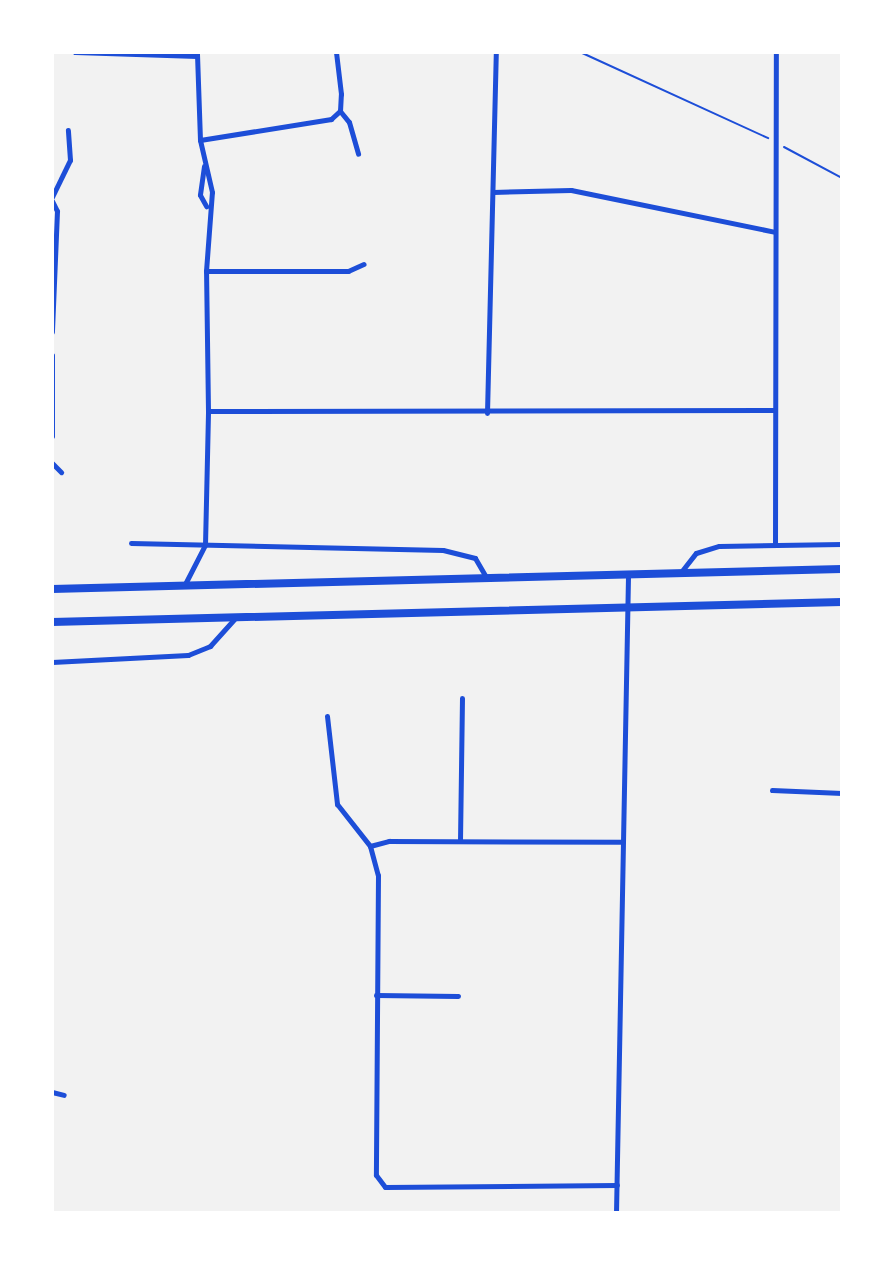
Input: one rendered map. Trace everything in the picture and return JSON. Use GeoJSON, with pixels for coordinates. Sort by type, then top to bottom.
{"type":"FeatureCollection","features":[{"type":"Feature","properties":{"kind":"highway"},"geometry":{"type":"LineString","coordinates":[[52,589],[485,575],[842,569]]}},
{"type":"Feature","properties":{"kind":"highway"},"geometry":{"type":"LineString","coordinates":[[52,622],[628,605],[842,602]]}},
{"type":"Feature","properties":{"kind":"street"},"geometry":{"type":"LineString","coordinates":[[75,52],[197,54],[200,140],[212,192],[207,207],[205,545],[185,584]]}},
{"type":"Feature","properties":{"kind":"street"},"geometry":{"type":"LineString","coordinates":[[336,52],[340,111],[349,122],[358,154]]}},
{"type":"Feature","properties":{"kind":"street"},"geometry":{"type":"LineString","coordinates":[[487,413],[496,52]]}},
{"type":"Feature","properties":{"kind":"street"},"geometry":{"type":"LineString","coordinates":[[775,545],[776,52]]}},
{"type":"Feature","properties":{"kind":"street"},"geometry":{"type":"LineString","coordinates":[[200,140],[331,119],[340,111]]}},
{"type":"Feature","properties":{"kind":"street"},"geometry":{"type":"LineString","coordinates":[[52,332],[57,226],[52,199],[70,160],[68,130]]}},
{"type":"Feature","properties":{"kind":"street"},"geometry":{"type":"LineString","coordinates":[[204,166],[200,195],[207,207]]}},
{"type":"Feature","properties":{"kind":"street"},"geometry":{"type":"LineString","coordinates":[[493,192],[571,190],[775,232]]}},
{"type":"Feature","properties":{"kind":"street"},"geometry":{"type":"LineString","coordinates":[[206,271],[348,271],[364,264]]}},
{"type":"Feature","properties":{"kind":"street"},"geometry":{"type":"LineString","coordinates":[[52,355],[52,436]]}},
{"type":"Feature","properties":{"kind":"street"},"geometry":{"type":"LineString","coordinates":[[208,411],[487,413],[774,410]]}},
{"type":"Feature","properties":{"kind":"street"},"geometry":{"type":"LineString","coordinates":[[52,463],[61,472]]}},
{"type":"Feature","properties":{"kind":"street"},"geometry":{"type":"LineString","coordinates":[[131,543],[443,550],[475,558],[485,575]]}},
{"type":"Feature","properties":{"kind":"street"},"geometry":{"type":"LineString","coordinates":[[681,572],[691,556],[709,548],[842,544]]}},
{"type":"Feature","properties":{"kind":"street"},"geometry":{"type":"LineString","coordinates":[[616,1213],[628,573]]}},
{"type":"Feature","properties":{"kind":"street"},"geometry":{"type":"LineString","coordinates":[[52,662],[188,655],[210,646],[237,615]]}},
{"type":"Feature","properties":{"kind":"street"},"geometry":{"type":"LineString","coordinates":[[460,841],[462,698]]}},
{"type":"Feature","properties":{"kind":"street"},"geometry":{"type":"LineString","coordinates":[[327,716],[337,804],[370,846],[378,875],[373,1158],[379,1178],[385,1187],[617,1185]]}},
{"type":"Feature","properties":{"kind":"street"},"geometry":{"type":"LineString","coordinates":[[772,790],[842,793]]}},
{"type":"Feature","properties":{"kind":"street"},"geometry":{"type":"LineString","coordinates":[[370,846],[389,841],[623,842]]}},
{"type":"Feature","properties":{"kind":"street"},"geometry":{"type":"LineString","coordinates":[[376,995],[458,996]]}},
{"type":"Feature","properties":{"kind":"street"},"geometry":{"type":"LineString","coordinates":[[52,1092],[64,1095]]}},
{"type":"Feature","properties":{"kind":"path"},"geometry":{"type":"LineString","coordinates":[[580,52],[776,142],[842,178]]}}]}
